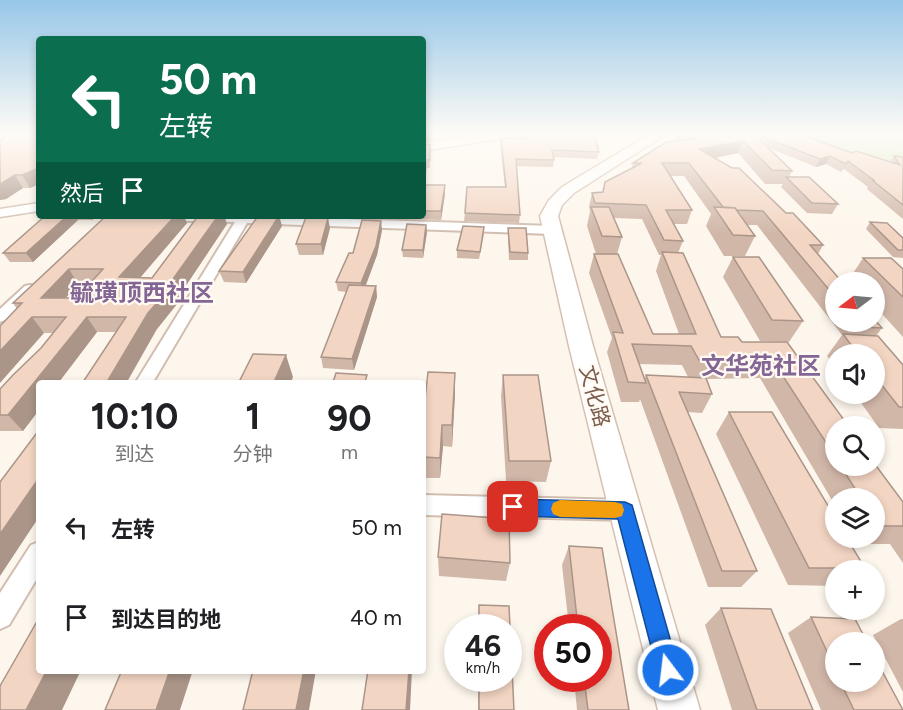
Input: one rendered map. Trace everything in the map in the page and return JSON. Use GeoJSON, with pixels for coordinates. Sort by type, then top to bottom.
{"type":"FeatureCollection","features":[{"type":"Feature","properties":{"kind":"main road","name":"文化路"},"geometry":{"type":"LineString","coordinates":[[608,167],[562,196],[555,203],[549,216],[679,710]]}},
{"type":"Feature","properties":{"kind":"street"},"geometry":{"type":"LineString","coordinates":[[0,213],[36,207]]}},
{"type":"Feature","properties":{"kind":"street"},"geometry":{"type":"LineString","coordinates":[[220,219],[552,230]]}},
{"type":"Feature","properties":{"kind":"street"},"geometry":{"type":"LineString","coordinates":[[145,380],[242,220]]}},
{"type":"Feature","properties":{"kind":"street"},"geometry":{"type":"LineString","coordinates":[[0,317],[41,278]]}},
{"type":"Feature","properties":{"kind":"street"},"geometry":{"type":"LineString","coordinates":[[426,505],[625,510]]}},
{"type":"Feature","properties":{"kind":"street"},"geometry":{"type":"LineString","coordinates":[[0,616],[36,559]]}},
{"type":"Feature","properties":{"kind":"building"},"geometry":{"type":"Polygon","coordinates":[[[0,167],[36,167],[36,169],[22,175],[15,175],[0,184],[0,167]]]}},
{"type":"Feature","properties":{"kind":"building"},"geometry":{"type":"Polygon","coordinates":[[[504,167],[517,167],[520,215],[465,213],[467,187],[506,187],[504,167]]]}},
{"type":"Feature","properties":{"kind":"building"},"geometry":{"type":"Polygon","coordinates":[[[634,167],[665,167],[692,210],[666,210],[683,241],[664,240],[646,205],[595,203],[592,193],[603,192],[605,182],[634,167]]]}},
{"type":"Feature","properties":{"kind":"building"},"geometry":{"type":"Polygon","coordinates":[[[692,167],[739,168],[786,213],[793,213],[823,245],[810,245],[833,272],[825,272],[825,285],[763,211],[723,207],[692,167]]]}},
{"type":"Feature","properties":{"kind":"building"},"geometry":{"type":"Polygon","coordinates":[[[769,167],[788,167],[792,171],[772,170],[769,167]]]}},
{"type":"Feature","properties":{"kind":"building"},"geometry":{"type":"Polygon","coordinates":[[[856,167],[903,167],[903,205],[872,180],[875,181],[856,167]]]}},
{"type":"Feature","properties":{"kind":"building"},"geometry":{"type":"Polygon","coordinates":[[[786,177],[809,177],[838,204],[812,203],[786,177]]]}},
{"type":"Feature","properties":{"kind":"building"},"geometry":{"type":"Polygon","coordinates":[[[426,185],[445,185],[441,211],[426,211],[426,185]]]}},
{"type":"Feature","properties":{"kind":"building"},"geometry":{"type":"Polygon","coordinates":[[[591,207],[609,207],[622,237],[602,236],[591,207]]]}},
{"type":"Feature","properties":{"kind":"building"},"geometry":{"type":"Polygon","coordinates":[[[714,207],[735,208],[755,236],[733,235],[714,207]]]}},
{"type":"Feature","properties":{"kind":"building"},"geometry":{"type":"Polygon","coordinates":[[[42,219],[64,219],[26,253],[3,253],[42,219]]]}},
{"type":"Feature","properties":{"kind":"building"},"geometry":{"type":"Polygon","coordinates":[[[103,219],[172,219],[119,277],[152,278],[196,219],[216,219],[173,279],[178,279],[148,313],[108,380],[84,380],[126,317],[87,317],[8,415],[0,415],[0,389],[41,348],[66,317],[32,317],[0,351],[0,326],[22,303],[13,303],[103,219]],[[69,269],[41,298],[77,298],[103,269],[69,269]]]}},
{"type":"Feature","properties":{"kind":"building"},"geometry":{"type":"Polygon","coordinates":[[[256,219],[277,219],[243,272],[219,271],[256,219]]]}},
{"type":"Feature","properties":{"kind":"building"},"geometry":{"type":"Polygon","coordinates":[[[305,219],[328,219],[321,244],[296,244],[305,219]]]}},
{"type":"Feature","properties":{"kind":"building"},"geometry":{"type":"Polygon","coordinates":[[[362,220],[381,221],[376,246],[361,283],[336,282],[349,253],[353,253],[362,220]]]}},
{"type":"Feature","properties":{"kind":"building"},"geometry":{"type":"Polygon","coordinates":[[[870,222],[887,223],[903,238],[903,250],[898,250],[870,222]]]}},
{"type":"Feature","properties":{"kind":"building"},"geometry":{"type":"Polygon","coordinates":[[[407,224],[426,225],[423,250],[402,250],[407,224]]]}},
{"type":"Feature","properties":{"kind":"building"},"geometry":{"type":"Polygon","coordinates":[[[463,226],[484,227],[480,252],[457,250],[463,226]]]}},
{"type":"Feature","properties":{"kind":"building"},"geometry":{"type":"Polygon","coordinates":[[[508,228],[526,228],[528,253],[510,252],[508,228]]]}},
{"type":"Feature","properties":{"kind":"building"},"geometry":{"type":"Polygon","coordinates":[[[662,252],[683,253],[721,337],[738,337],[742,342],[787,342],[825,394],[825,404],[832,404],[841,416],[825,416],[825,441],[772,359],[699,360],[691,346],[632,344],[646,383],[628,382],[613,332],[623,333],[594,254],[618,254],[653,334],[696,334],[662,252]]]}},
{"type":"Feature","properties":{"kind":"building"},"geometry":{"type":"Polygon","coordinates":[[[733,257],[759,257],[803,321],[772,320],[733,257]]]}},
{"type":"Feature","properties":{"kind":"building"},"geometry":{"type":"Polygon","coordinates":[[[863,258],[891,258],[903,269],[903,297],[885,279],[885,272],[877,272],[863,258]]]}},
{"type":"Feature","properties":{"kind":"building"},"geometry":{"type":"Polygon","coordinates":[[[349,285],[376,286],[352,359],[321,357],[349,285]]]}},
{"type":"Feature","properties":{"kind":"building"},"geometry":{"type":"Polygon","coordinates":[[[843,334],[878,336],[885,344],[850,344],[843,334]]]}},
{"type":"Feature","properties":{"kind":"building"},"geometry":{"type":"Polygon","coordinates":[[[885,344],[903,365],[903,407],[899,407],[885,389],[885,344]]]}},
{"type":"Feature","properties":{"kind":"building"},"geometry":{"type":"Polygon","coordinates":[[[253,354],[286,355],[275,380],[240,380],[253,354]]]}},
{"type":"Feature","properties":{"kind":"building"},"geometry":{"type":"Polygon","coordinates":[[[428,372],[455,373],[452,425],[442,425],[440,458],[426,457],[428,372]]]}},
{"type":"Feature","properties":{"kind":"building"},"geometry":{"type":"Polygon","coordinates":[[[336,373],[367,375],[366,380],[334,380],[336,373]]]}},
{"type":"Feature","properties":{"kind":"building"},"geometry":{"type":"Polygon","coordinates":[[[503,375],[538,375],[551,461],[509,461],[503,375]]]}},
{"type":"Feature","properties":{"kind":"building"},"geometry":{"type":"Polygon","coordinates":[[[646,375],[706,378],[712,394],[679,392],[757,571],[722,571],[646,375]]]}},
{"type":"Feature","properties":{"kind":"building"},"geometry":{"type":"Polygon","coordinates":[[[729,412],[772,412],[825,501],[825,548],[853,548],[860,560],[825,560],[825,568],[809,568],[729,412]]]}},
{"type":"Feature","properties":{"kind":"building"},"geometry":{"type":"Polygon","coordinates":[[[36,434],[36,482],[0,534],[0,482],[36,434]]]}},
{"type":"Feature","properties":{"kind":"building"},"geometry":{"type":"Polygon","coordinates":[[[847,476],[884,476],[903,502],[903,526],[885,526],[885,488],[855,488],[847,476]]]}},
{"type":"Feature","properties":{"kind":"building"},"geometry":{"type":"Polygon","coordinates":[[[442,514],[509,519],[510,563],[438,557],[442,514]]]}},
{"type":"Feature","properties":{"kind":"building"},"geometry":{"type":"Polygon","coordinates":[[[569,546],[602,548],[629,710],[588,710],[586,692],[612,692],[612,614],[577,614],[569,546]]]}},
{"type":"Feature","properties":{"kind":"building"},"geometry":{"type":"Polygon","coordinates":[[[479,605],[509,606],[509,614],[479,614],[479,605]]]}},
{"type":"Feature","properties":{"kind":"building"},"geometry":{"type":"Polygon","coordinates":[[[721,608],[771,609],[813,710],[757,710],[721,608]]]}},
{"type":"Feature","properties":{"kind":"building"},"geometry":{"type":"Polygon","coordinates":[[[811,617],[825,618],[825,620],[856,620],[862,632],[825,632],[825,647],[811,617]]]}},
{"type":"Feature","properties":{"kind":"building"},"geometry":{"type":"Polygon","coordinates":[[[36,623],[36,674],[45,674],[26,710],[0,710],[0,686],[36,623]]]}},
{"type":"Feature","properties":{"kind":"building"},"geometry":{"type":"Polygon","coordinates":[[[120,674],[169,674],[156,710],[105,710],[120,674]]]}},
{"type":"Feature","properties":{"kind":"building"},"geometry":{"type":"Polygon","coordinates":[[[252,674],[303,674],[296,710],[243,710],[252,674]]]}},
{"type":"Feature","properties":{"kind":"building"},"geometry":{"type":"Polygon","coordinates":[[[367,674],[409,674],[406,710],[362,710],[367,674]]]}},
{"type":"Feature","properties":{"kind":"building"},"geometry":{"type":"Polygon","coordinates":[[[885,676],[903,710],[854,710],[845,692],[885,692],[885,676]]]}},
{"type":"Feature","properties":{"kind":"building"},"geometry":{"type":"Polygon","coordinates":[[[479,692],[513,692],[514,710],[479,710],[479,692]]]}},
{"type":"Feature","properties":{"kind":"slow traffic"},"geometry":{"type":"LineString","coordinates":[[560,509],[615,510]]}},
{"type":"Feature","properties":{"kind":"district","name":"毓璜顶西社区"},"geometry":{"type":"Point","coordinates":[142,292]}},
{"type":"Feature","properties":{"kind":"district","name":"文华苑社区"},"geometry":{"type":"Point","coordinates":[761,365]}},
{"type":"Feature","properties":{"kind":"route"},"geometry":{"type":"LineString","coordinates":[[513,507],[625,510],[668,670]]}}]}
